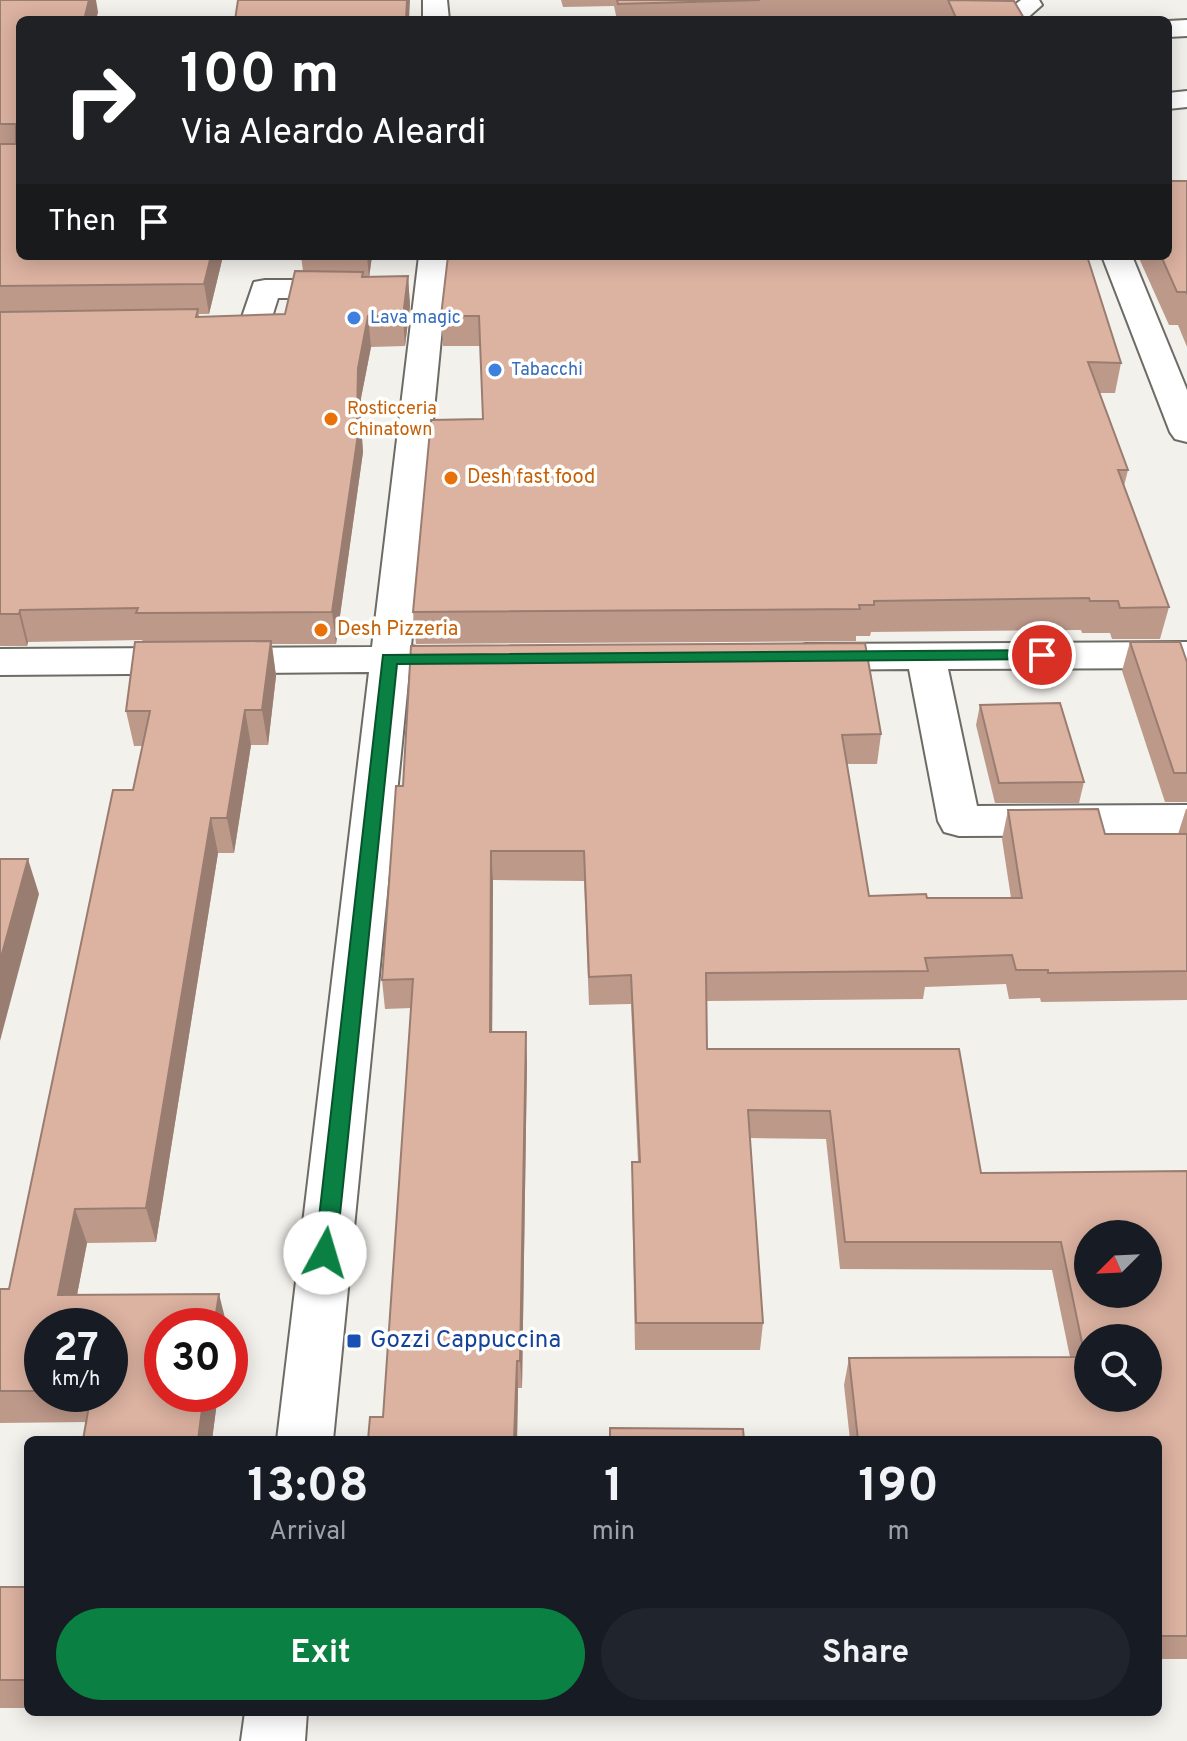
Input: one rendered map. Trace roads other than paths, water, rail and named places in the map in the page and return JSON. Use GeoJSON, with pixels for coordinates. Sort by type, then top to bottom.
{"type":"FeatureCollection","features":[{"type":"Feature","properties":{"kind":"street"},"geometry":{"type":"LineString","coordinates":[[1014,16],[1030,5]]}},
{"type":"Feature","properties":{"kind":"street"},"geometry":{"type":"LineString","coordinates":[[1172,117],[1187,99]]}},
{"type":"Feature","properties":{"kind":"street"},"geometry":{"type":"LineString","coordinates":[[1119,260],[1187,432]]}},
{"type":"Feature","properties":{"kind":"street"},"geometry":{"type":"LineString","coordinates":[[176,327],[256,326],[265,289],[412,281],[389,659],[305,1436]]}},
{"type":"Feature","properties":{"kind":"street"},"geometry":{"type":"LineString","coordinates":[[768,657],[1187,655]]}},
{"type":"Feature","properties":{"kind":"street"},"geometry":{"type":"LineString","coordinates":[[926,656],[959,821],[1187,820]]}},
{"type":"Feature","properties":{"kind":"street"},"geometry":{"type":"LineString","coordinates":[[0,662],[452,658]]}},
{"type":"Feature","properties":{"kind":"street"},"geometry":{"type":"LineString","coordinates":[[273,1741],[276,1716]]}},
{"type":"Feature","properties":{"kind":"place","name":"Lava magic"},"geometry":{"type":"Point","coordinates":[354,318]}},
{"type":"Feature","properties":{"kind":"place","name":"Tabacchi"},"geometry":{"type":"Point","coordinates":[495,370]}},
{"type":"Feature","properties":{"kind":"place","name":"Rosticceria Chinatown"},"geometry":{"type":"Point","coordinates":[331,419]}},
{"type":"Feature","properties":{"kind":"place","name":"Desh fast food"},"geometry":{"type":"Point","coordinates":[451,478]}},
{"type":"Feature","properties":{"kind":"place","name":"Desh Pizzeria"},"geometry":{"type":"Point","coordinates":[321,630]}},
{"type":"Feature","properties":{"kind":"place","name":"Gozzi Cappuccina"},"geometry":{"type":"Point","coordinates":[354,1341]}}]}
